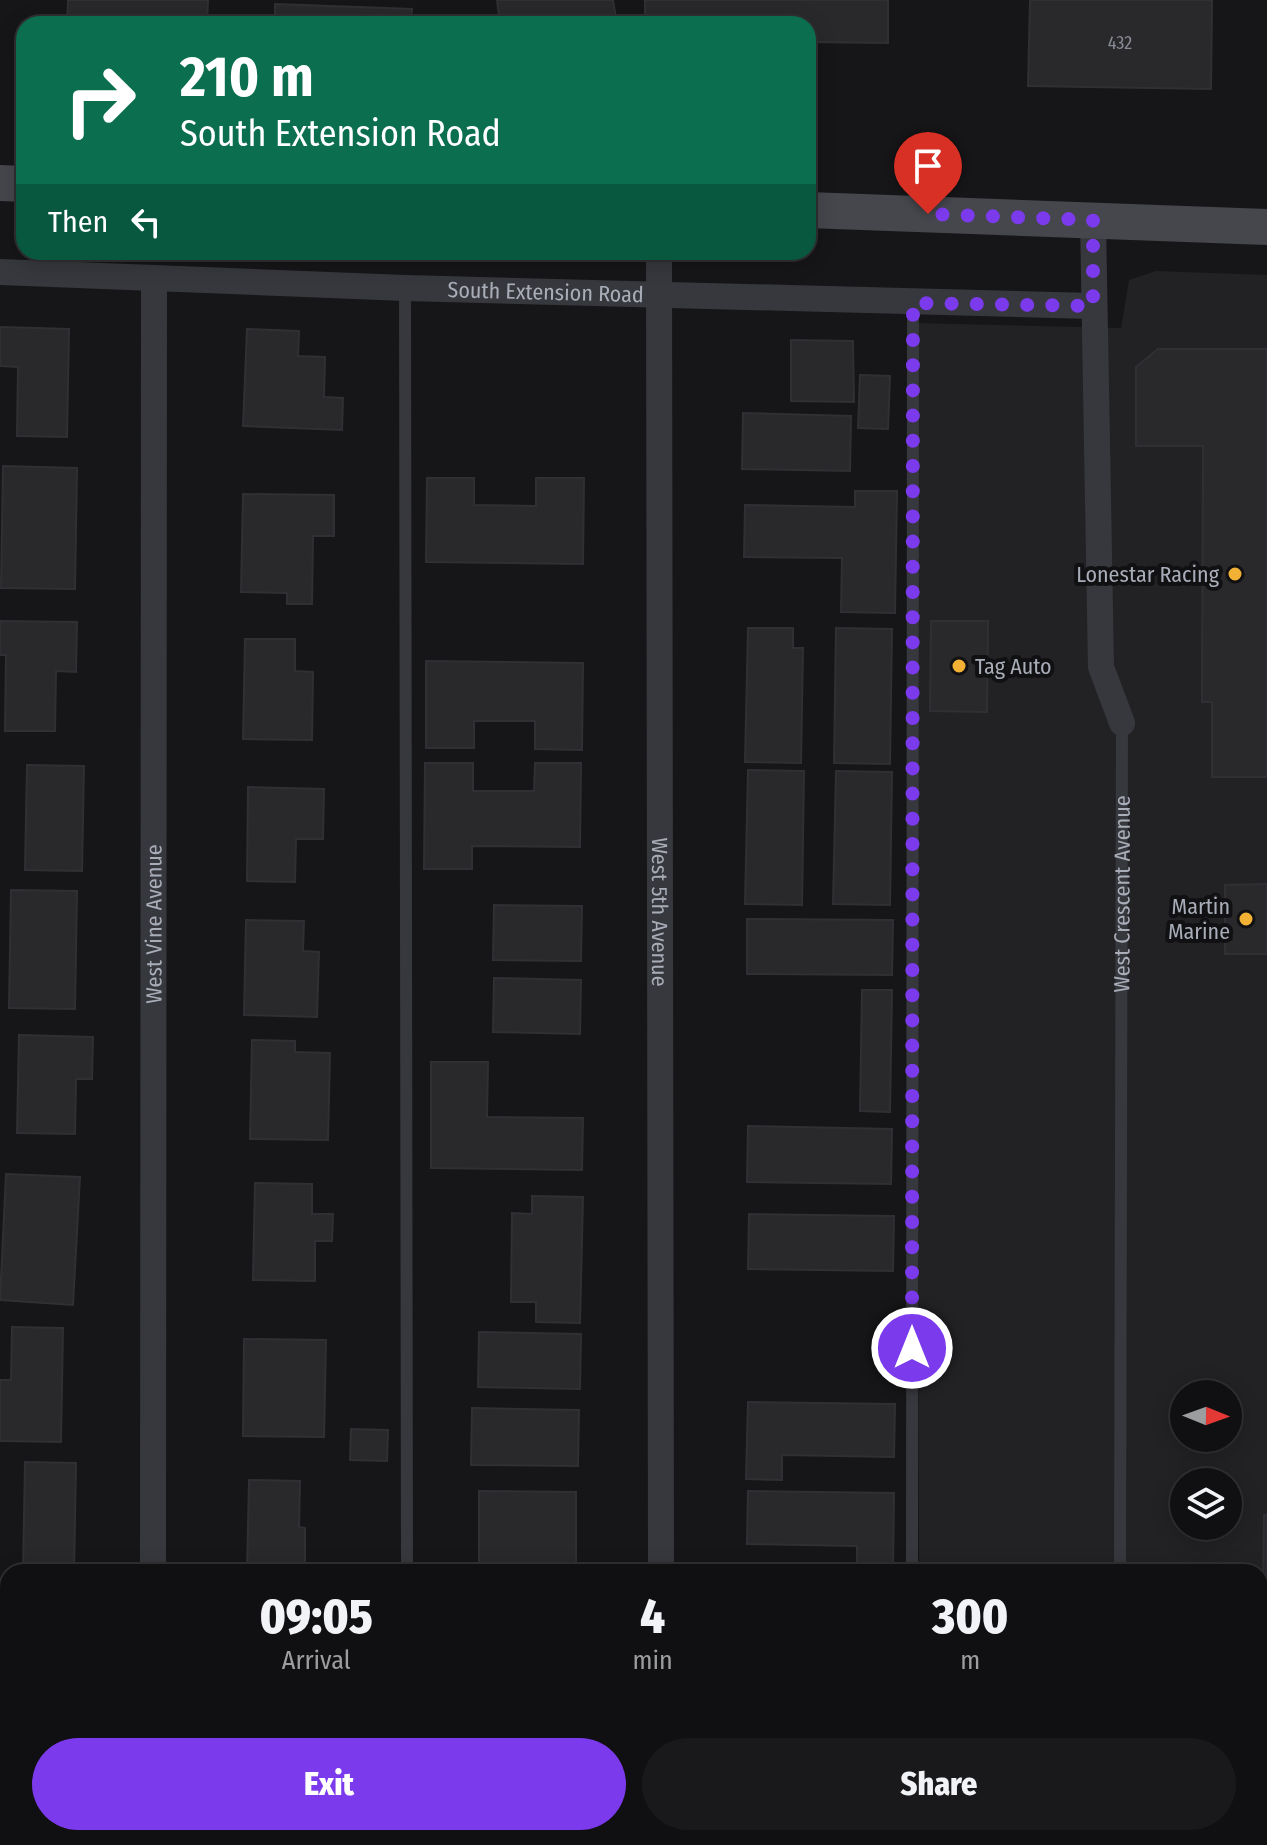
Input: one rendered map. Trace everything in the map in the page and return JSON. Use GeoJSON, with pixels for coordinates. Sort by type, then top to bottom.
{"type":"FeatureCollection","features":[{"type":"Feature","properties":{"kind":"street"},"geometry":{"type":"LineString","coordinates":[[816,210],[1267,227]]}},
{"type":"Feature","properties":{"kind":"street","name":"West Crescent Avenue"},"geometry":{"type":"LineString","coordinates":[[1093,220],[1101,667],[1122,723]]}},
{"type":"Feature","properties":{"kind":"street","name":"West 5th Avenue"},"geometry":{"type":"LineString","coordinates":[[659,260],[661,1564]]}},
{"type":"Feature","properties":{"kind":"street","name":"South Extension Road"},"geometry":{"type":"LineString","coordinates":[[0,272],[405,288],[1093,306]]}},
{"type":"Feature","properties":{"kind":"street","name":"West Vine Avenue"},"geometry":{"type":"LineString","coordinates":[[153,1564],[154,278]]}},
{"type":"Feature","properties":{"kind":"lane"},"geometry":{"type":"LineString","coordinates":[[405,288],[407,1564]]}},
{"type":"Feature","properties":{"kind":"lane"},"geometry":{"type":"LineString","coordinates":[[912,1564],[913,303]]}},
{"type":"Feature","properties":{"kind":"lane","name":"West Crescent Avenue"},"geometry":{"type":"LineString","coordinates":[[1120,1564],[1122,723]]}},
{"type":"Feature","properties":{"kind":"shaded area"},"geometry":{"type":"Polygon","coordinates":[[[1156,271],[1267,275],[1267,1564],[919,1564],[916,323],[1121,328],[1129,280],[1156,271]]]}},
{"type":"Feature","properties":{"kind":"building"},"geometry":{"type":"Polygon","coordinates":[[[68,0],[208,0],[207,16],[67,16],[68,0]]]}},
{"type":"Feature","properties":{"kind":"building"},"geometry":{"type":"Polygon","coordinates":[[[497,0],[613,0],[616,16],[499,16],[497,0]]]}},
{"type":"Feature","properties":{"kind":"building"},"geometry":{"type":"Polygon","coordinates":[[[645,0],[888,0],[888,43],[816,42],[816,16],[645,16],[645,0]]]}},
{"type":"Feature","properties":{"kind":"building"},"geometry":{"type":"Polygon","coordinates":[[[1030,0],[1212,0],[1211,89],[1028,86],[1030,0]]]}},
{"type":"Feature","properties":{"kind":"building"},"geometry":{"type":"Polygon","coordinates":[[[275,4],[412,9],[412,16],[275,16],[275,4]]]}},
{"type":"Feature","properties":{"kind":"building"},"geometry":{"type":"Polygon","coordinates":[[[0,327],[69,329],[67,437],[17,436],[18,367],[0,366],[0,327]]]}},
{"type":"Feature","properties":{"kind":"building"},"geometry":{"type":"Polygon","coordinates":[[[247,329],[299,331],[298,356],[325,357],[324,397],[343,398],[342,430],[243,426],[247,329]]]}},
{"type":"Feature","properties":{"kind":"building"},"geometry":{"type":"Polygon","coordinates":[[[791,340],[853,341],[854,402],[791,401],[791,340]]]}},
{"type":"Feature","properties":{"kind":"building","name":"Lonestar Racing"},"geometry":{"type":"Polygon","coordinates":[[[1158,349],[1267,349],[1267,777],[1212,777],[1212,702],[1202,702],[1203,446],[1136,446],[1136,367],[1158,349]]]}},
{"type":"Feature","properties":{"kind":"building"},"geometry":{"type":"Polygon","coordinates":[[[860,375],[890,376],[888,429],[858,428],[860,375]]]}},
{"type":"Feature","properties":{"kind":"building"},"geometry":{"type":"Polygon","coordinates":[[[743,413],[851,416],[850,471],[742,469],[743,413]]]}},
{"type":"Feature","properties":{"kind":"building"},"geometry":{"type":"Polygon","coordinates":[[[3,466],[77,468],[75,589],[1,588],[3,466]]]}},
{"type":"Feature","properties":{"kind":"building"},"geometry":{"type":"Polygon","coordinates":[[[427,478],[474,478],[474,505],[536,506],[536,478],[584,478],[583,564],[426,562],[427,478]]]}},
{"type":"Feature","properties":{"kind":"building"},"geometry":{"type":"Polygon","coordinates":[[[855,491],[897,491],[895,613],[841,612],[842,558],[744,557],[745,505],[855,507],[855,491]]]}},
{"type":"Feature","properties":{"kind":"building"},"geometry":{"type":"Polygon","coordinates":[[[243,494],[334,495],[334,536],[313,536],[312,604],[287,604],[287,593],[241,592],[243,494]]]}},
{"type":"Feature","properties":{"kind":"building"},"geometry":{"type":"Polygon","coordinates":[[[0,621],[77,622],[76,672],[56,671],[55,731],[5,731],[6,655],[0,655],[0,621]]]}},
{"type":"Feature","properties":{"kind":"building","name":"Tag Auto"},"geometry":{"type":"Polygon","coordinates":[[[931,621],[988,621],[987,712],[930,711],[931,621]]]}},
{"type":"Feature","properties":{"kind":"building"},"geometry":{"type":"Polygon","coordinates":[[[748,628],[793,628],[793,648],[803,648],[801,763],[745,762],[748,628]]]}},
{"type":"Feature","properties":{"kind":"building"},"geometry":{"type":"Polygon","coordinates":[[[836,628],[892,629],[890,764],[834,763],[836,628]]]}},
{"type":"Feature","properties":{"kind":"building"},"geometry":{"type":"Polygon","coordinates":[[[245,639],[295,639],[295,671],[313,672],[312,740],[243,739],[245,639]]]}},
{"type":"Feature","properties":{"kind":"building"},"geometry":{"type":"Polygon","coordinates":[[[426,661],[583,663],[582,750],[535,749],[535,721],[474,721],[474,748],[426,748],[426,661]]]}},
{"type":"Feature","properties":{"kind":"building"},"geometry":{"type":"Polygon","coordinates":[[[425,763],[473,763],[473,791],[534,791],[535,763],[581,763],[580,847],[472,846],[472,869],[424,869],[425,763]]]}},
{"type":"Feature","properties":{"kind":"building"},"geometry":{"type":"Polygon","coordinates":[[[27,765],[84,766],[82,871],[25,870],[27,765]]]}},
{"type":"Feature","properties":{"kind":"building"},"geometry":{"type":"Polygon","coordinates":[[[748,770],[804,771],[802,905],[745,904],[748,770]]]}},
{"type":"Feature","properties":{"kind":"building"},"geometry":{"type":"Polygon","coordinates":[[[836,771],[892,772],[890,905],[833,904],[836,771]]]}},
{"type":"Feature","properties":{"kind":"building"},"geometry":{"type":"Polygon","coordinates":[[[248,787],[324,789],[323,839],[296,839],[295,882],[247,881],[248,787]]]}},
{"type":"Feature","properties":{"kind":"building","name":"Martin Marine"},"geometry":{"type":"Polygon","coordinates":[[[1267,884],[1267,954],[1225,954],[1225,885],[1267,884]]]}},
{"type":"Feature","properties":{"kind":"building"},"geometry":{"type":"Polygon","coordinates":[[[11,890],[77,891],[75,1009],[9,1008],[11,890]]]}},
{"type":"Feature","properties":{"kind":"building"},"geometry":{"type":"Polygon","coordinates":[[[494,905],[582,906],[581,961],[493,960],[494,905]]]}},
{"type":"Feature","properties":{"kind":"building"},"geometry":{"type":"Polygon","coordinates":[[[747,919],[893,920],[892,975],[747,974],[747,919]]]}},
{"type":"Feature","properties":{"kind":"building"},"geometry":{"type":"Polygon","coordinates":[[[246,920],[304,921],[303,951],[319,952],[317,1017],[244,1015],[246,920]]]}},
{"type":"Feature","properties":{"kind":"building"},"geometry":{"type":"Polygon","coordinates":[[[494,978],[581,980],[580,1034],[493,1032],[494,978]]]}},
{"type":"Feature","properties":{"kind":"building"},"geometry":{"type":"Polygon","coordinates":[[[862,990],[892,990],[890,1112],[860,1111],[862,990]]]}},
{"type":"Feature","properties":{"kind":"building"},"geometry":{"type":"Polygon","coordinates":[[[19,1035],[93,1037],[92,1079],[76,1079],[75,1134],[17,1133],[19,1035]]]}},
{"type":"Feature","properties":{"kind":"building"},"geometry":{"type":"Polygon","coordinates":[[[252,1040],[295,1041],[295,1052],[330,1053],[328,1140],[250,1139],[252,1040]]]}},
{"type":"Feature","properties":{"kind":"building"},"geometry":{"type":"Polygon","coordinates":[[[431,1062],[488,1062],[487,1117],[583,1118],[582,1170],[431,1168],[431,1062]]]}},
{"type":"Feature","properties":{"kind":"building"},"geometry":{"type":"Polygon","coordinates":[[[748,1126],[892,1129],[891,1184],[747,1182],[748,1126]]]}},
{"type":"Feature","properties":{"kind":"building"},"geometry":{"type":"Polygon","coordinates":[[[6,1174],[80,1177],[73,1305],[0,1300],[6,1174]]]}},
{"type":"Feature","properties":{"kind":"building"},"geometry":{"type":"Polygon","coordinates":[[[255,1183],[312,1184],[312,1214],[333,1214],[332,1241],[315,1241],[315,1281],[253,1280],[255,1183]]]}},
{"type":"Feature","properties":{"kind":"building"},"geometry":{"type":"Polygon","coordinates":[[[532,1196],[583,1197],[580,1323],[536,1322],[536,1302],[511,1302],[512,1213],[532,1214],[532,1196]]]}},
{"type":"Feature","properties":{"kind":"building"},"geometry":{"type":"Polygon","coordinates":[[[749,1214],[894,1216],[893,1271],[748,1269],[749,1214]]]}},
{"type":"Feature","properties":{"kind":"building"},"geometry":{"type":"Polygon","coordinates":[[[12,1327],[63,1328],[61,1442],[0,1441],[0,1380],[11,1380],[12,1327]]]}},
{"type":"Feature","properties":{"kind":"building"},"geometry":{"type":"Polygon","coordinates":[[[479,1332],[581,1334],[580,1389],[478,1387],[479,1332]]]}},
{"type":"Feature","properties":{"kind":"building"},"geometry":{"type":"Polygon","coordinates":[[[244,1339],[326,1340],[324,1437],[243,1436],[244,1339]]]}},
{"type":"Feature","properties":{"kind":"building"},"geometry":{"type":"Polygon","coordinates":[[[748,1402],[895,1404],[894,1457],[782,1455],[782,1480],[746,1479],[748,1402]]]}},
{"type":"Feature","properties":{"kind":"building"},"geometry":{"type":"Polygon","coordinates":[[[472,1408],[579,1410],[578,1466],[471,1465],[472,1408]]]}},
{"type":"Feature","properties":{"kind":"building"},"geometry":{"type":"Polygon","coordinates":[[[351,1429],[388,1430],[387,1461],[350,1460],[351,1429]]]}},
{"type":"Feature","properties":{"kind":"building"},"geometry":{"type":"Polygon","coordinates":[[[25,1462],[76,1463],[74,1564],[23,1564],[25,1462]]]}},
{"type":"Feature","properties":{"kind":"building"},"geometry":{"type":"Polygon","coordinates":[[[249,1480],[300,1481],[299,1527],[305,1528],[305,1564],[247,1564],[249,1480]]]}},
{"type":"Feature","properties":{"kind":"building"},"geometry":{"type":"Polygon","coordinates":[[[479,1491],[576,1492],[576,1564],[479,1564],[479,1491]]]}},
{"type":"Feature","properties":{"kind":"building"},"geometry":{"type":"Polygon","coordinates":[[[748,1491],[894,1493],[893,1564],[857,1564],[857,1546],[747,1544],[748,1491]]]}},
{"type":"Feature","properties":{"kind":"building"},"geometry":{"type":"Polygon","coordinates":[[[1264,1515],[1267,1515],[1267,1564],[1263,1564],[1264,1515]]]}},
{"type":"Feature","properties":{"kind":"place","name":"Lonestar Racing"},"geometry":{"type":"Point","coordinates":[1235,574]}},
{"type":"Feature","properties":{"kind":"place","name":"Tag Auto"},"geometry":{"type":"Point","coordinates":[959,666]}},
{"type":"Feature","properties":{"kind":"place","name":"Martin Marine"},"geometry":{"type":"Point","coordinates":[1246,919]}},
{"type":"Feature","properties":{"kind":"route"},"geometry":{"type":"LineString","coordinates":[[912,1348],[913,303],[1093,306],[1093,220],[928,214]]}}]}
